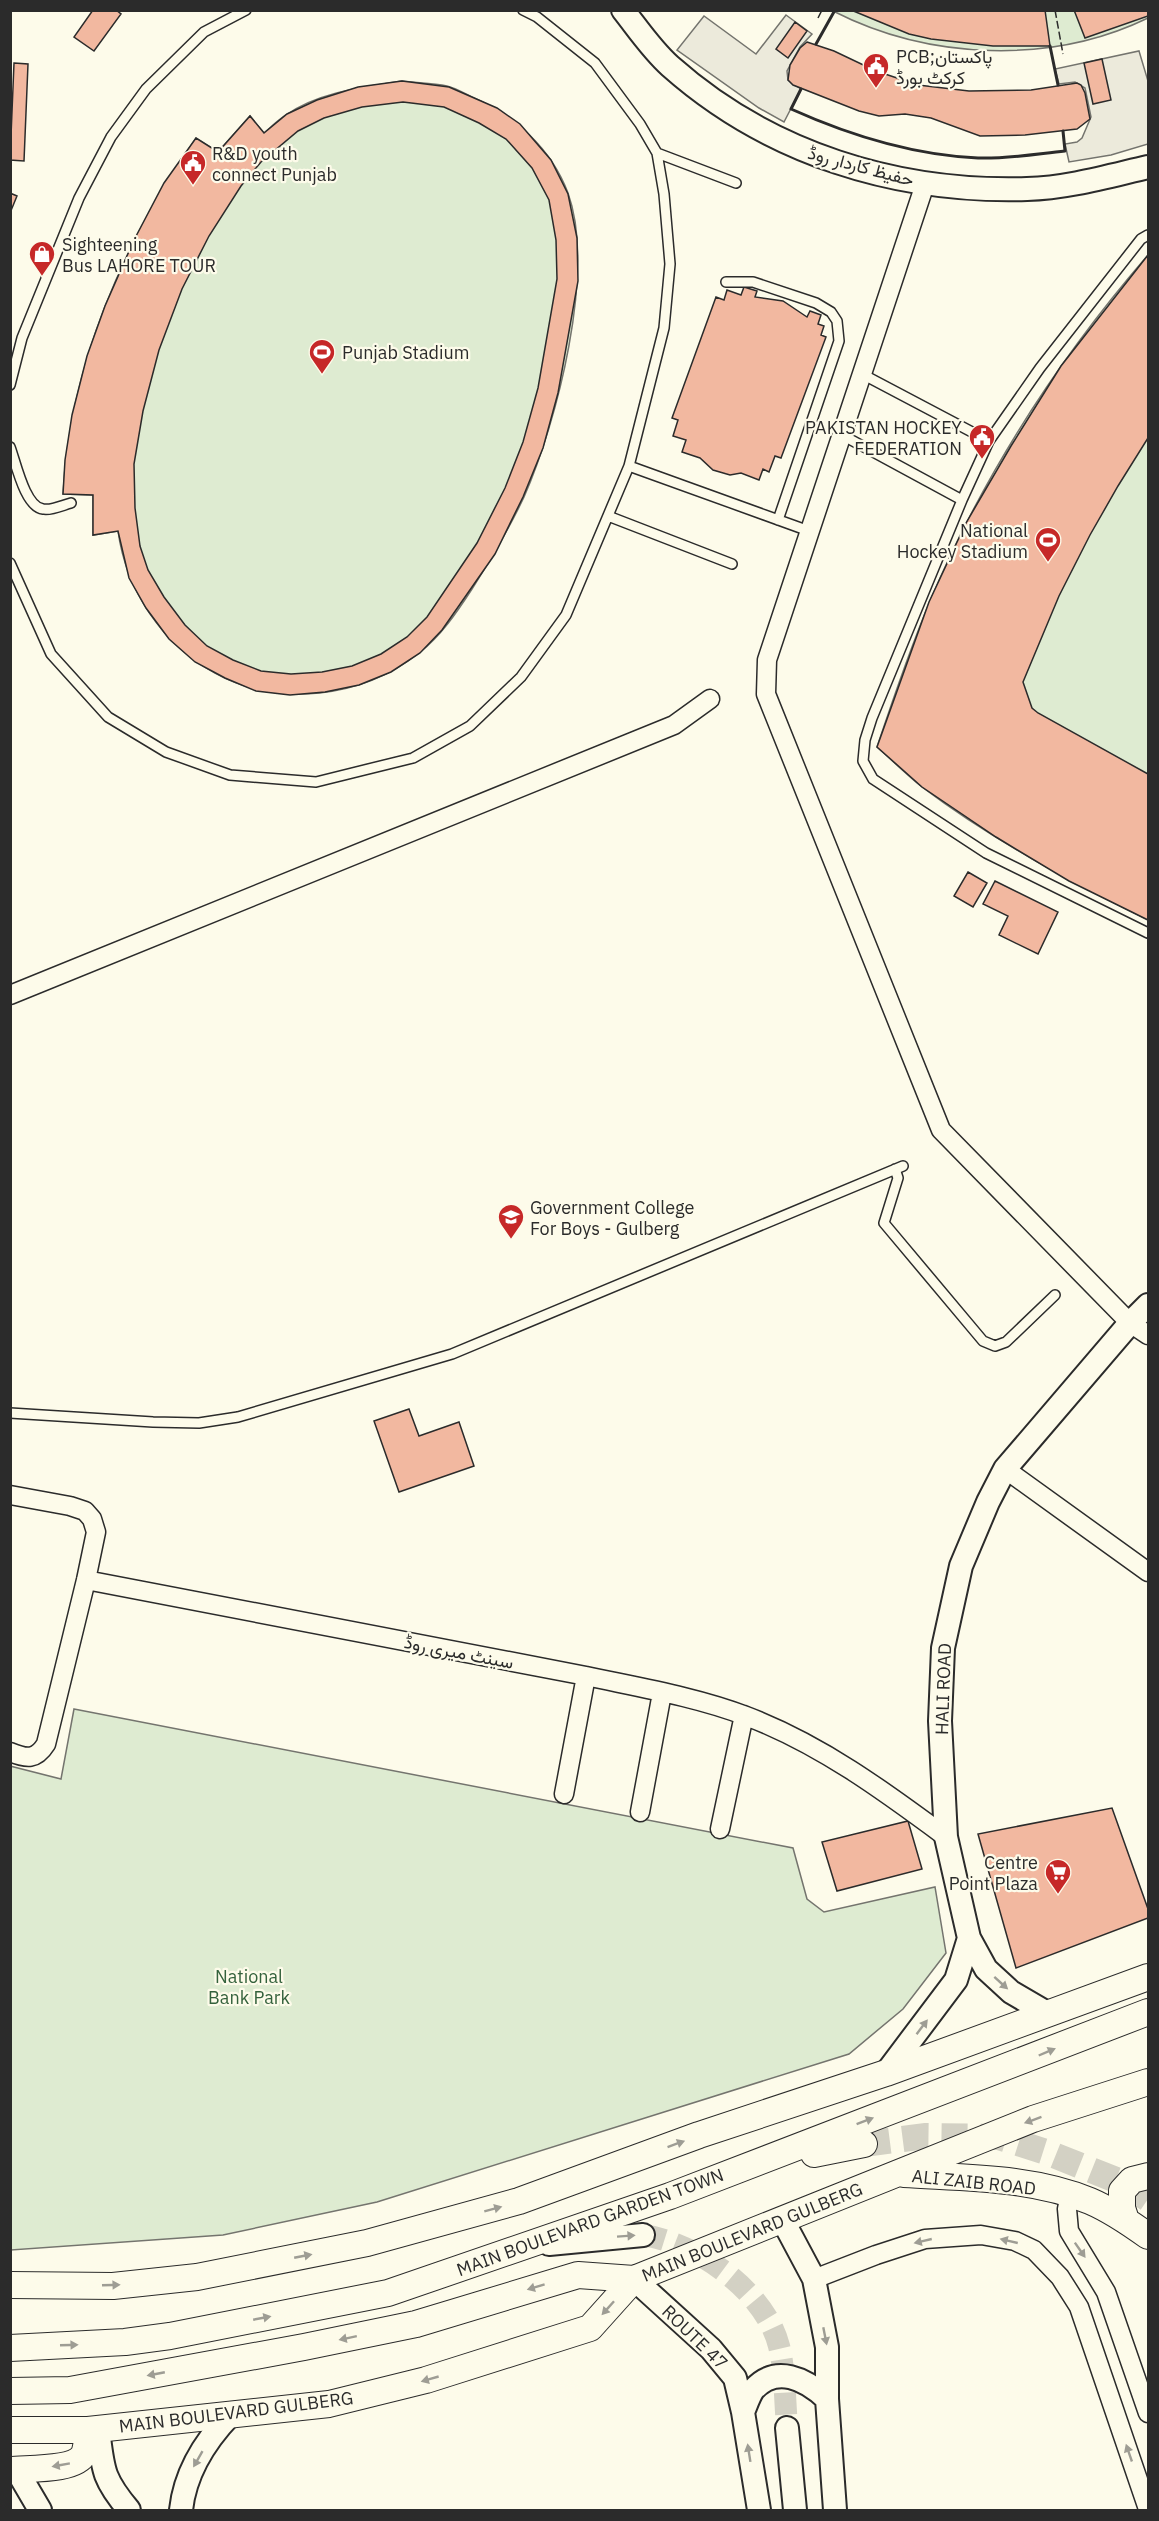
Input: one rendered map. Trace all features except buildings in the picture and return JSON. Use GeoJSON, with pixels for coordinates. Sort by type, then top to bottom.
{"type":"FeatureCollection","features":[{"type":"Feature","properties":{"kind":"main road"},"geometry":{"type":"LineString","coordinates":[[10,2285],[113,2286],[197,2277],[367,2243],[519,2201],[699,2135],[886,2073],[1149,1977]]}},
{"type":"Feature","properties":{"kind":"main road","name":"MAIN BOULEVARD GARDEN TOWN"},"geometry":{"type":"LineString","coordinates":[[10,2348],[125,2342],[194,2331],[388,2293],[670,2196],[1149,2012]]}},
{"type":"Feature","properties":{"kind":"main road","name":"MAIN BOULEVARD GULBERG"},"geometry":{"type":"LineString","coordinates":[[10,2430],[93,2429],[329,2404],[426,2380],[590,2328],[634,2279],[1033,2119],[1149,2082]]}},
{"type":"Feature","properties":{"kind":"main road"},"geometry":{"type":"LineString","coordinates":[[670,2196],[803,2157],[864,2144]]}},
{"type":"Feature","properties":{"kind":"main road","name":"ALI ZAIB ROAD"},"geometry":{"type":"LineString","coordinates":[[896,2174],[1021,2184],[1070,2194],[1090,2201],[1126,2220],[1149,2236]]}},
{"type":"Feature","properties":{"kind":"main road"},"geometry":{"type":"LineString","coordinates":[[1126,2220],[1122,2208],[1122,2191],[1132,2180],[1149,2176]]}},
{"type":"Feature","properties":{"kind":"main road"},"geometry":{"type":"LineString","coordinates":[[10,2391],[70,2390],[315,2345],[416,2324],[578,2275],[634,2279]]}},
{"type":"Feature","properties":{"kind":"main road"},"geometry":{"type":"LineString","coordinates":[[13,2469],[63,2466],[78,2461],[84,2453],[93,2429]]}},
{"type":"Feature","properties":{"kind":"street","name":"حفیظ کاردار روڈ"},"geometry":{"type":"LineString","coordinates":[[623,10],[668,65],[710,98],[777,139],[843,165],[925,184],[1028,189],[1077,183],[1149,167]]}},
{"type":"Feature","properties":{"kind":"street"},"geometry":{"type":"LineString","coordinates":[[925,184],[766,660],[766,694],[941,1130],[1139,1329]]}},
{"type":"Feature","properties":{"kind":"street"},"geometry":{"type":"LineString","coordinates":[[10,995],[674,725],[710,699]]}},
{"type":"Feature","properties":{"kind":"street","name":"HALI ROAD"},"geometry":{"type":"LineString","coordinates":[[969,1938],[946,1837],[940,1721],[943,1648],[961,1566],[988,1502],[1005,1469],[1139,1329],[1149,1305]]}},
{"type":"Feature","properties":{"kind":"street"},"geometry":{"type":"LineString","coordinates":[[1005,1469],[1149,1572]]}},
{"type":"Feature","properties":{"kind":"street"},"geometry":{"type":"LineString","coordinates":[[10,1495],[85,1511],[92,1519],[96,1532],[46,1744],[34,1757],[26,1758],[10,1752]]}},
{"type":"Feature","properties":{"kind":"street","name":"سینٹ میری روڈ"},"geometry":{"type":"LineString","coordinates":[[86,1580],[586,1676],[744,1715],[813,1748],[870,1782],[946,1837]]}},
{"type":"Feature","properties":{"kind":"street"},"geometry":{"type":"LineString","coordinates":[[564,1794],[586,1676]]}},
{"type":"Feature","properties":{"kind":"street"},"geometry":{"type":"LineString","coordinates":[[640,1812],[662,1693]]}},
{"type":"Feature","properties":{"kind":"street"},"geometry":{"type":"LineString","coordinates":[[720,1829],[744,1715]]}},
{"type":"Feature","properties":{"kind":"street"},"geometry":{"type":"LineString","coordinates":[[969,1938],[986,1969],[1011,1992],[1047,2013]]}},
{"type":"Feature","properties":{"kind":"street"},"geometry":{"type":"LineString","coordinates":[[886,2073],[956,1980],[969,1938]]}},
{"type":"Feature","properties":{"kind":"street"},"geometry":{"type":"LineString","coordinates":[[1070,2194],[1067,2209],[1069,2231],[1106,2292],[1149,2413]]}},
{"type":"Feature","properties":{"kind":"street"},"geometry":{"type":"LineString","coordinates":[[782,2219],[814,2279],[827,2347],[827,2399],[835,2511]]}},
{"type":"Feature","properties":{"kind":"street"},"geometry":{"type":"LineString","coordinates":[[526,2247],[643,2235]]}},
{"type":"Feature","properties":{"kind":"street"},"geometry":{"type":"LineString","coordinates":[[814,2279],[876,2255],[926,2240],[981,2235],[1014,2241],[1034,2250],[1060,2277],[1079,2307],[1149,2509]]}},
{"type":"Feature","properties":{"kind":"street","name":"ROUTE 47"},"geometry":{"type":"LineString","coordinates":[[634,2279],[724,2362],[735,2378],[743,2412],[759,2511]]}},
{"type":"Feature","properties":{"kind":"street"},"geometry":{"type":"LineString","coordinates":[[743,2412],[752,2391],[766,2380],[778,2376],[797,2378],[813,2386],[827,2399]]}},
{"type":"Feature","properties":{"kind":"street"},"geometry":{"type":"LineString","coordinates":[[181,2511],[191,2472],[213,2433],[231,2414]]}},
{"type":"Feature","properties":{"kind":"street"},"geometry":{"type":"LineString","coordinates":[[787,2428],[795,2511]]}},
{"type":"Feature","properties":{"kind":"street"},"geometry":{"type":"LineString","coordinates":[[93,2429],[105,2476],[112,2490],[129,2511]]}},
{"type":"Feature","properties":{"kind":"street"},"geometry":{"type":"LineString","coordinates":[[13,2469],[40,2511]]}},
{"type":"Feature","properties":{"kind":"lane"},"geometry":{"type":"LineString","coordinates":[[10,385],[22,338],[79,198],[111,137],[146,89],[204,32],[246,10]]}},
{"type":"Feature","properties":{"kind":"lane"},"geometry":{"type":"LineString","coordinates":[[10,563],[51,654],[108,717],[166,752],[230,775],[316,782],[413,758],[470,726],[521,677],[566,615],[629,466],[664,328],[670,264],[664,194],[657,153],[640,124],[595,63],[537,17],[524,10]]}},
{"type":"Feature","properties":{"kind":"lane"},"geometry":{"type":"LineString","coordinates":[[657,153],[736,183]]}},
{"type":"Feature","properties":{"kind":"lane"},"geometry":{"type":"LineString","coordinates":[[1149,235],[1141,239],[1041,368],[988,441],[872,718],[865,740],[862,761],[873,779],[986,853],[1149,933]]}},
{"type":"Feature","properties":{"kind":"lane"},"geometry":{"type":"LineString","coordinates":[[726,282],[753,282],[816,303],[831,312],[839,330],[839,341],[778,520]]}},
{"type":"Feature","properties":{"kind":"lane"},"geometry":{"type":"LineString","coordinates":[[10,338],[22,338]]}},
{"type":"Feature","properties":{"kind":"lane"},"geometry":{"type":"LineString","coordinates":[[862,374],[988,441]]}},
{"type":"Feature","properties":{"kind":"lane"},"geometry":{"type":"LineString","coordinates":[[842,435],[962,500]]}},
{"type":"Feature","properties":{"kind":"lane"},"geometry":{"type":"LineString","coordinates":[[10,447],[29,500],[35,507],[45,510],[71,503]]}},
{"type":"Feature","properties":{"kind":"lane"},"geometry":{"type":"LineString","coordinates":[[629,466],[809,531]]}},
{"type":"Feature","properties":{"kind":"lane"},"geometry":{"type":"LineString","coordinates":[[608,516],[732,564]]}},
{"type":"Feature","properties":{"kind":"lane"},"geometry":{"type":"LineString","coordinates":[[10,1413],[200,1423],[238,1417],[452,1354],[899,1167],[898,1178],[884,1223],[983,1341],[995,1346],[1006,1342],[1055,1295]]}},
{"type":"Feature","properties":{"kind":"green space"},"geometry":{"type":"Polygon","coordinates":[[[1148,10],[1148,18],[1111,33],[1071,44],[1031,49],[990,50],[949,47],[909,39],[870,27],[833,11],[1148,10]]]}},
{"type":"Feature","properties":{"kind":"green space","name":"Punjab Stadium"},"geometry":{"type":"Polygon","coordinates":[[[402,81],[450,87],[503,114],[530,135],[561,177],[568,193],[576,225],[578,263],[569,346],[560,388],[537,466],[518,509],[472,589],[434,639],[419,653],[372,680],[320,693],[293,694],[266,691],[240,684],[215,673],[179,647],[163,631],[138,594],[122,553],[118,531],[93,535],[93,495],[63,494],[76,399],[89,352],[124,263],[145,220],[196,138],[218,152],[250,116],[264,133],[283,117],[312,101],[342,92],[402,81]]]}},
{"type":"Feature","properties":{"kind":"green space","name":"National Hockey Stadium"},"geometry":{"type":"Polygon","coordinates":[[[1148,255],[1148,920],[1061,875],[976,825],[922,787],[877,747],[930,601],[974,509],[999,464],[1054,377],[1115,294],[1148,255]]]}},
{"type":"Feature","properties":{"kind":"green space","name":"National Bank Park"},"geometry":{"type":"Polygon","coordinates":[[[74,1709],[793,1848],[807,1899],[824,1912],[935,1887],[946,1953],[903,2009],[849,2054],[377,2202],[223,2235],[11,2250],[10,1766],[61,1779],[74,1709]]]}},
{"type":"Feature","properties":{"kind":"shaded area"},"geometry":{"type":"Polygon","coordinates":[[[786,15],[812,34],[800,47],[787,71],[788,80],[801,89],[784,122],[759,108],[677,50],[704,16],[756,54],[786,15]]]}},
{"type":"Feature","properties":{"kind":"shaded area"},"geometry":{"type":"Polygon","coordinates":[[[1139,51],[1148,81],[1148,144],[1111,155],[1069,162],[1065,144],[1077,142],[1082,138],[1091,117],[1085,88],[1075,82],[1059,84],[1055,69],[1139,51]]]}},
{"type":"Feature","properties":{"kind":"tunnel"},"geometry":{"type":"LineString","coordinates":[[864,2144],[926,2136],[999,2137],[1046,2152],[1126,2184],[1148,2199]]}},
{"type":"Feature","properties":{"kind":"tunnel"},"geometry":{"type":"LineString","coordinates":[[643,2235],[664,2240],[706,2259],[744,2289],[759,2307],[771,2326],[779,2346],[784,2376],[787,2428]]}},
{"type":"Feature","properties":{"kind":"fence"},"geometry":{"type":"LineString","coordinates":[[818,18],[822,10]]}},
{"type":"Feature","properties":{"kind":"fence"},"geometry":{"type":"LineString","coordinates":[[1055,10],[1063,54]]}},
{"type":"Feature","properties":{"kind":"wall"},"geometry":{"type":"LineString","coordinates":[[816,44],[835,10]]}},
{"type":"Feature","properties":{"kind":"wall"},"geometry":{"type":"LineString","coordinates":[[1050,46],[1058,85]]}},
{"type":"Feature","properties":{"kind":"wall"},"geometry":{"type":"LineString","coordinates":[[801,89],[791,109],[859,136],[929,153],[989,158],[1065,151],[1063,131]]}},
{"type":"Feature","properties":{"kind":"place","name":"PCB;پاکستان کرکٹ بورڈ"},"geometry":{"type":"Point","coordinates":[876,89]}},
{"type":"Feature","properties":{"kind":"place","name":"R&D youth connect Punjab"},"geometry":{"type":"Point","coordinates":[193,186]}},
{"type":"Feature","properties":{"kind":"place","name":"Sighteening Bus LAHORE TOUR"},"geometry":{"type":"Point","coordinates":[42,277]}},
{"type":"Feature","properties":{"kind":"place","name":"Punjab Stadium"},"geometry":{"type":"Point","coordinates":[322,375]}},
{"type":"Feature","properties":{"kind":"place","name":"PAKISTAN HOCKEY FEDERATION"},"geometry":{"type":"Point","coordinates":[982,460]}},
{"type":"Feature","properties":{"kind":"place","name":"National Hockey Stadium"},"geometry":{"type":"Point","coordinates":[1048,563]}},
{"type":"Feature","properties":{"kind":"place","name":"Government College For Boys - Gulberg"},"geometry":{"type":"Point","coordinates":[511,1240]}},
{"type":"Feature","properties":{"kind":"place","name":"Centre Point Plaza"},"geometry":{"type":"Point","coordinates":[1058,1895]}}]}
